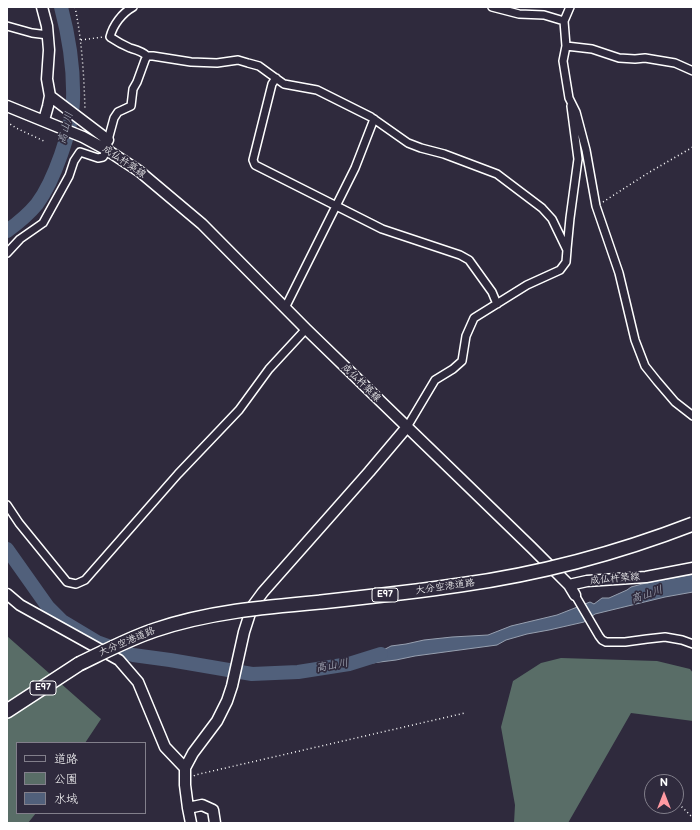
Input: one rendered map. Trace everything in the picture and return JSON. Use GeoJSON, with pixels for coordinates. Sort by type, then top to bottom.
{"type":"FeatureCollection","features":[{"type":"Feature","properties":{"kind":"highway","name":"大分空港道路"},"geometry":{"type":"LineString","coordinates":[[7,706],[79,664],[118,644],[155,630],[189,621],[264,607],[460,586],[508,578],[594,557],[643,542],[693,524]]}},
{"type":"Feature","properties":{"kind":"highway","name":"大分空港道路"},"geometry":{"type":"LineString","coordinates":[[7,711],[79,664]]}},
{"type":"Feature","properties":{"kind":"main road"},"geometry":{"type":"LineString","coordinates":[[42,7],[48,35],[49,50],[47,79],[54,99],[84,121],[107,145]]}},
{"type":"Feature","properties":{"kind":"main road"},"geometry":{"type":"LineString","coordinates":[[48,122],[48,106],[54,99]]}},
{"type":"Feature","properties":{"kind":"main road","name":"成仏杵築線"},"geometry":{"type":"LineString","coordinates":[[7,106],[83,137],[107,145],[140,171],[202,224],[306,330],[569,584],[646,576],[693,568]]}},
{"type":"Feature","properties":{"kind":"main road"},"geometry":{"type":"LineString","coordinates":[[191,823],[185,785],[185,768],[193,753],[217,721],[227,701],[232,686],[244,632],[252,607],[263,592],[369,472],[406,427]]}},
{"type":"Feature","properties":{"kind":"main road"},"geometry":{"type":"LineString","coordinates":[[569,584],[575,595]]}},
{"type":"Feature","properties":{"kind":"main road"},"geometry":{"type":"LineString","coordinates":[[7,594],[20,605],[119,660],[138,682],[165,746],[185,768]]}},
{"type":"Feature","properties":{"kind":"main road"},"geometry":{"type":"LineString","coordinates":[[188,808],[202,805],[213,810],[215,823]]}},
{"type":"Feature","properties":{"kind":"street"},"geometry":{"type":"LineString","coordinates":[[133,7],[121,17],[112,30],[110,37],[116,41],[143,52],[147,56],[191,62],[217,63],[238,60],[259,66],[284,84],[317,90],[374,119],[408,143],[444,154],[497,174],[542,208],[552,219],[567,250]]}},
{"type":"Feature","properties":{"kind":"street"},"geometry":{"type":"LineString","coordinates":[[492,7],[519,14],[544,15],[564,21]]}},
{"type":"Feature","properties":{"kind":"street"},"geometry":{"type":"LineString","coordinates":[[406,427],[435,380],[453,369],[462,361],[466,336],[474,318],[527,285],[560,270],[566,262],[578,159],[563,61],[566,46],[564,21],[570,7]]}},
{"type":"Feature","properties":{"kind":"street"},"geometry":{"type":"LineString","coordinates":[[7,26],[32,33],[48,35]]}},
{"type":"Feature","properties":{"kind":"street"},"geometry":{"type":"LineString","coordinates":[[566,46],[592,49],[619,58],[645,58],[675,63],[693,71]]}},
{"type":"Feature","properties":{"kind":"street"},"geometry":{"type":"LineString","coordinates":[[7,253],[20,239],[43,223],[69,176],[74,161],[80,152],[98,158],[103,157],[114,118],[118,112],[130,106],[133,89],[147,56]]}},
{"type":"Feature","properties":{"kind":"street"},"geometry":{"type":"LineString","coordinates":[[276,78],[272,84],[253,160],[255,165],[382,229],[460,255],[469,260],[492,292],[497,304]]}},
{"type":"Feature","properties":{"kind":"street"},"geometry":{"type":"LineString","coordinates":[[569,98],[576,112],[586,150],[596,206],[619,273],[635,340],[645,366],[675,402],[693,416]]}},
{"type":"Feature","properties":{"kind":"street"},"geometry":{"type":"LineString","coordinates":[[285,308],[355,168],[374,119]]}},
{"type":"Feature","properties":{"kind":"street"},"geometry":{"type":"LineString","coordinates":[[7,505],[19,523],[67,582],[76,584],[85,580],[178,474],[239,410],[270,369],[306,330]]}},
{"type":"Feature","properties":{"kind":"street"},"geometry":{"type":"LineString","coordinates":[[575,595],[599,636],[606,642],[625,642],[666,637],[693,644]]}},
{"type":"Feature","properties":{"kind":"path"},"geometry":{"type":"LineString","coordinates":[[75,7],[83,67],[84,121]]}},
{"type":"Feature","properties":{"kind":"path"},"geometry":{"type":"LineString","coordinates":[[80,40],[110,37]]}},
{"type":"Feature","properties":{"kind":"path"},"geometry":{"type":"LineString","coordinates":[[7,122],[16,128],[46,142]]}},
{"type":"Feature","properties":{"kind":"path"},"geometry":{"type":"LineString","coordinates":[[596,206],[693,147]]}},
{"type":"Feature","properties":{"kind":"path"},"geometry":{"type":"LineString","coordinates":[[185,785],[195,775],[465,713]]}},
{"type":"Feature","properties":{"kind":"path"},"geometry":{"type":"LineString","coordinates":[[684,809],[693,818]]}},
{"type":"Feature","properties":{"kind":"green space"},"geometry":{"type":"Polygon","coordinates":[[[7,636],[101,719],[86,742],[16,742],[16,814],[35,814],[28,823],[7,823],[7,636]]]}},
{"type":"Feature","properties":{"kind":"green space"},"geometry":{"type":"Polygon","coordinates":[[[561,658],[657,661],[690,669],[693,673],[693,721],[631,713],[568,823],[514,823],[515,805],[501,727],[513,681],[541,663],[561,658]]]}},
{"type":"Feature","properties":{"kind":"water"},"geometry":{"type":"Polygon","coordinates":[[[693,575],[693,592],[665,597],[595,614],[584,622],[527,634],[506,640],[497,645],[396,660],[372,663],[355,663],[391,646],[424,640],[488,635],[511,626],[557,615],[590,602],[594,604],[602,598],[609,598],[631,587],[693,575]]]}},
{"type":"Feature","properties":{"kind":"waterway","name":"高山川"},"geometry":{"type":"LineString","coordinates":[[7,231],[19,222],[37,204],[56,169],[66,140],[72,113],[73,77],[69,42],[61,7]]}},
{"type":"Feature","properties":{"kind":"waterway","name":"高山川"},"geometry":{"type":"LineString","coordinates":[[7,549],[48,607],[62,621],[97,642],[133,655],[252,674],[298,672],[349,664],[381,654]]}}]}
